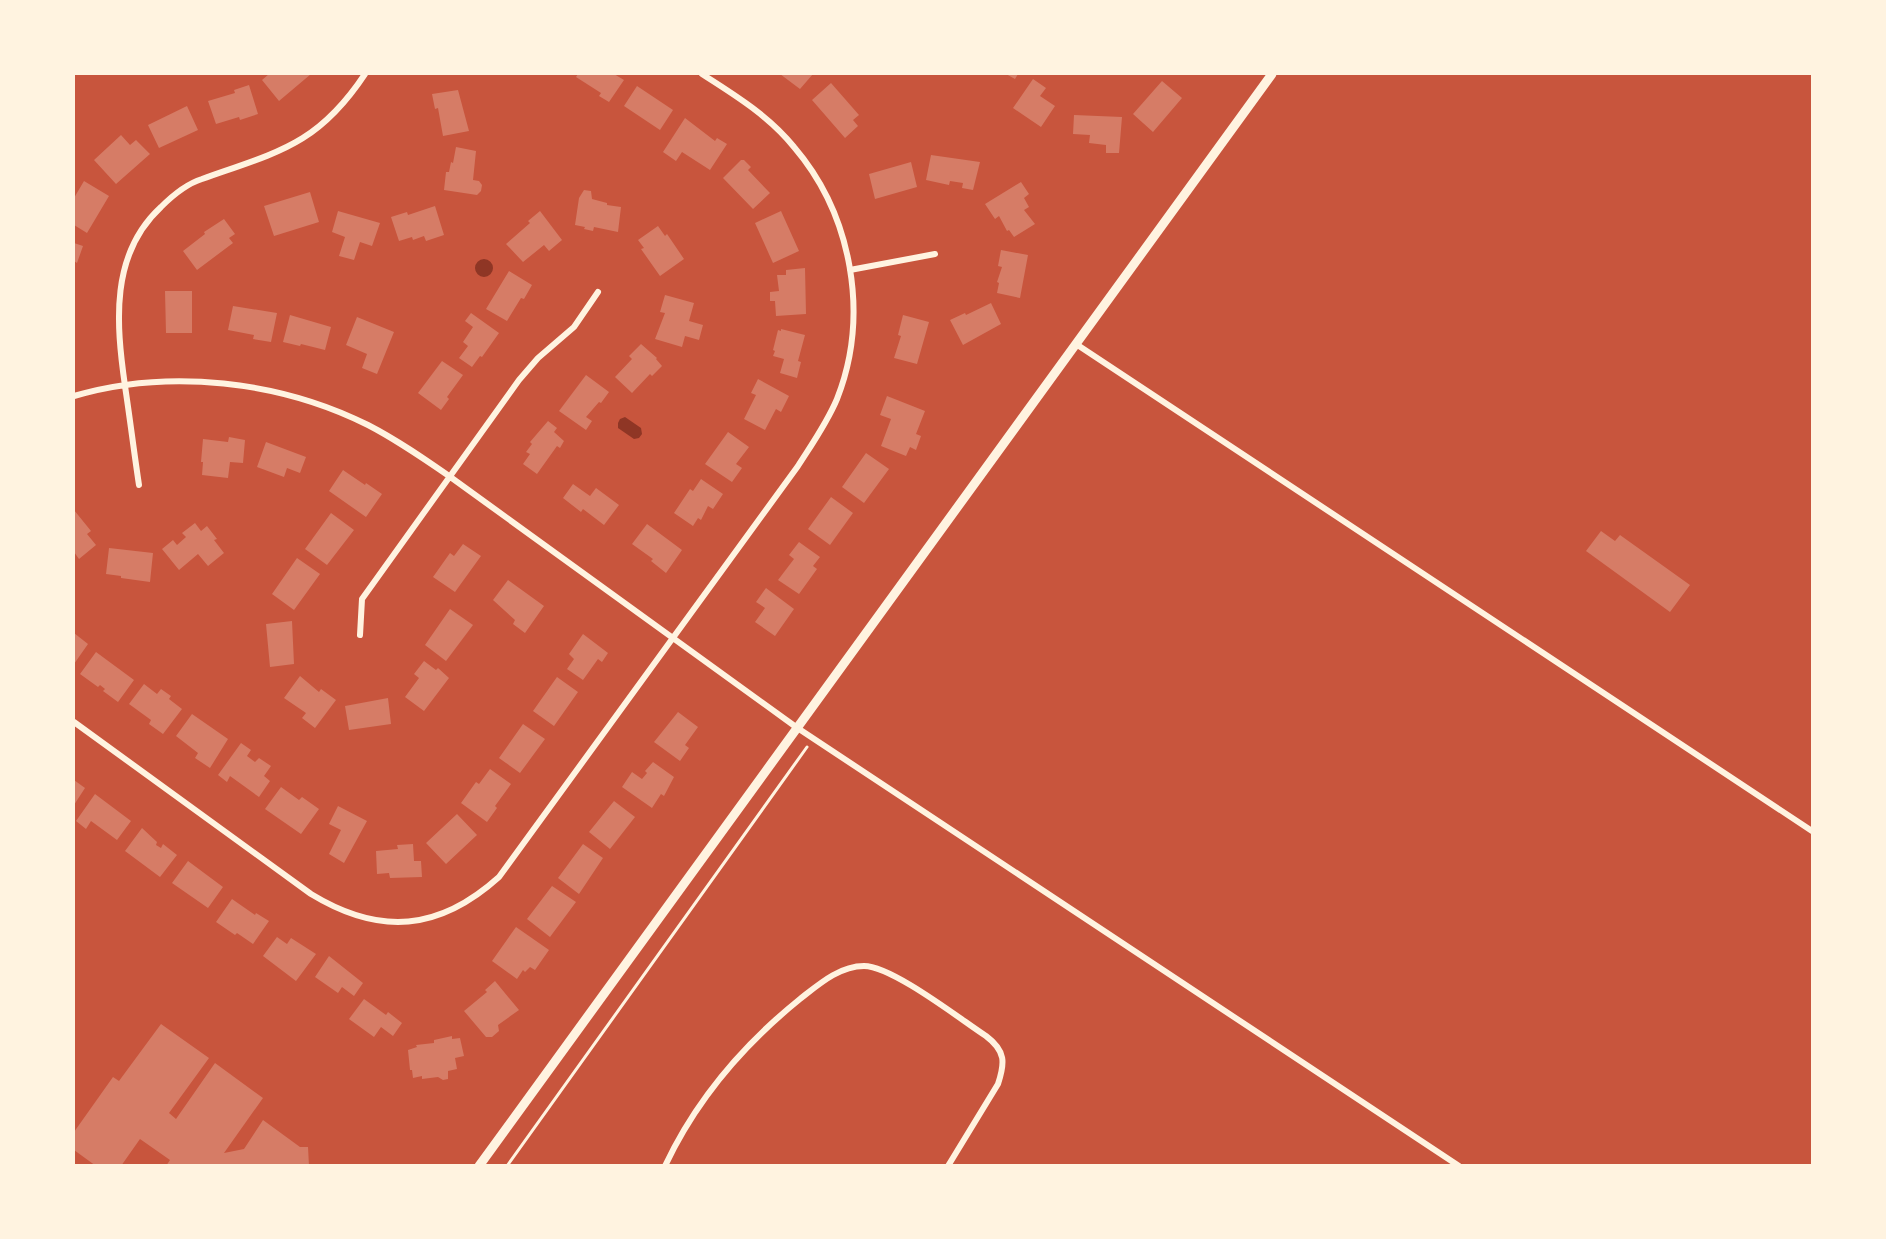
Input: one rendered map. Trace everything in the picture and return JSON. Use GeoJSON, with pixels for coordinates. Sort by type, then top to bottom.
{"type":"FeatureCollection","features":[{"type":"Feature","properties":{"kind":"street"},"geometry":{"type":"LineString","coordinates":[[139,485],[118,316],[120,283],[132,245],[152,215],[178,192],[199,180],[261,159],[305,137],[343,105],[365,74]]}},
{"type":"Feature","properties":{"kind":"street"},"geometry":{"type":"LineString","coordinates":[[74,722],[329,905],[363,918],[387,922],[423,919],[460,907],[499,877],[798,466],[821,432],[837,399],[847,365],[853,320],[850,270],[841,230],[832,205],[816,176],[794,146],[768,119],[702,74]]}},
{"type":"Feature","properties":{"kind":"street"},"geometry":{"type":"LineString","coordinates":[[479,1166],[1272,74]]}},
{"type":"Feature","properties":{"kind":"street"},"geometry":{"type":"LineString","coordinates":[[850,270],[935,254]]}},
{"type":"Feature","properties":{"kind":"street"},"geometry":{"type":"LineString","coordinates":[[360,635],[362,599],[519,380],[538,358],[574,327],[598,292]]}},
{"type":"Feature","properties":{"kind":"street"},"geometry":{"type":"LineString","coordinates":[[1076,344],[1812,831]]}},
{"type":"Feature","properties":{"kind":"street"},"geometry":{"type":"LineString","coordinates":[[74,396],[125,386],[173,382],[212,383],[246,387],[299,399],[367,425],[410,449],[449,476],[796,727],[1459,1166]]}},
{"type":"Feature","properties":{"kind":"street"},"geometry":{"type":"LineString","coordinates":[[665,1166],[706,1095],[744,1049],[787,1009],[822,981],[853,968],[864,966],[892,974],[995,1043],[1000,1051],[1003,1070],[998,1084],[948,1166]]}},
{"type":"Feature","properties":{"kind":"path"},"geometry":{"type":"LineString","coordinates":[[507,1166],[813,738]]}},
{"type":"Feature","properties":{"kind":"shaded area"},"geometry":{"type":"Polygon","coordinates":[[[484,259],[491,261],[493,268],[491,275],[484,277],[477,275],[475,268],[477,261],[484,259]]]}},
{"type":"Feature","properties":{"kind":"shaded area"},"geometry":{"type":"Polygon","coordinates":[[[625,417],[641,428],[642,434],[639,438],[634,439],[618,428],[620,419],[625,417]]]}},
{"type":"Feature","properties":{"kind":"building"},"geometry":{"type":"Polygon","coordinates":[[[269,74],[311,74],[279,101],[262,80],[269,74]]]}},
{"type":"Feature","properties":{"kind":"building"},"geometry":{"type":"Polygon","coordinates":[[[578,74],[614,74],[624,80],[609,102],[599,96],[601,93],[576,77],[578,74]]]}},
{"type":"Feature","properties":{"kind":"building"},"geometry":{"type":"Polygon","coordinates":[[[780,74],[813,74],[800,89],[780,74]]]}},
{"type":"Feature","properties":{"kind":"building"},"geometry":{"type":"Polygon","coordinates":[[[1006,74],[1018,74],[1015,79],[1006,74]]]}},
{"type":"Feature","properties":{"kind":"building"},"geometry":{"type":"Polygon","coordinates":[[[1033,79],[1046,88],[1040,96],[1055,106],[1041,127],[1013,108],[1033,79]]]}},
{"type":"Feature","properties":{"kind":"building"},"geometry":{"type":"Polygon","coordinates":[[[1162,81],[1182,98],[1153,132],[1133,114],[1162,81]]]}},
{"type":"Feature","properties":{"kind":"building"},"geometry":{"type":"Polygon","coordinates":[[[831,83],[859,115],[853,120],[858,126],[845,138],[812,100],[831,83]]]}},
{"type":"Feature","properties":{"kind":"building"},"geometry":{"type":"Polygon","coordinates":[[[249,85],[258,114],[216,124],[208,101],[235,93],[234,90],[249,85]]]}},
{"type":"Feature","properties":{"kind":"building"},"geometry":{"type":"Polygon","coordinates":[[[637,86],[673,110],[660,130],[624,106],[637,86]]]}},
{"type":"Feature","properties":{"kind":"building"},"geometry":{"type":"Polygon","coordinates":[[[458,90],[469,131],[443,136],[438,108],[435,109],[432,94],[458,90]]]}},
{"type":"Feature","properties":{"kind":"building"},"geometry":{"type":"Polygon","coordinates":[[[187,106],[198,130],[159,148],[148,125],[187,106]]]}},
{"type":"Feature","properties":{"kind":"building"},"geometry":{"type":"Polygon","coordinates":[[[1074,115],[1122,117],[1119,153],[1106,153],[1106,145],[1089,143],[1090,135],[1073,134],[1074,115]]]}},
{"type":"Feature","properties":{"kind":"building"},"geometry":{"type":"Polygon","coordinates":[[[685,118],[715,141],[717,138],[727,144],[710,170],[682,152],[676,161],[663,152],[685,118]]]}},
{"type":"Feature","properties":{"kind":"building"},"geometry":{"type":"Polygon","coordinates":[[[121,135],[130,145],[136,140],[150,154],[116,184],[94,160],[121,135]]]}},
{"type":"Feature","properties":{"kind":"building"},"geometry":{"type":"Polygon","coordinates":[[[456,147],[476,151],[473,180],[479,181],[482,185],[477,195],[444,190],[446,172],[449,172],[451,162],[453,163],[456,147]]]}},
{"type":"Feature","properties":{"kind":"building"},"geometry":{"type":"Polygon","coordinates":[[[931,155],[980,162],[973,190],[962,188],[963,183],[950,181],[949,185],[926,180],[931,155]]]}},
{"type":"Feature","properties":{"kind":"building"},"geometry":{"type":"Polygon","coordinates":[[[741,160],[751,167],[748,170],[770,193],[753,209],[723,178],[741,160]]]}},
{"type":"Feature","properties":{"kind":"building"},"geometry":{"type":"Polygon","coordinates":[[[911,162],[917,187],[875,199],[869,174],[911,162]]]}},
{"type":"Feature","properties":{"kind":"building"},"geometry":{"type":"Polygon","coordinates":[[[84,181],[109,196],[87,233],[74,225],[74,198],[84,181]]]}},
{"type":"Feature","properties":{"kind":"building"},"geometry":{"type":"Polygon","coordinates":[[[1021,182],[1029,194],[1024,198],[1029,207],[1024,210],[1035,224],[1014,237],[1009,230],[1007,231],[999,216],[995,219],[985,204],[1021,182]]]}},
{"type":"Feature","properties":{"kind":"building"},"geometry":{"type":"Polygon","coordinates":[[[584,190],[591,191],[592,199],[621,207],[618,232],[594,227],[593,231],[575,225],[579,198],[584,190]]]}},
{"type":"Feature","properties":{"kind":"building"},"geometry":{"type":"Polygon","coordinates":[[[310,192],[319,222],[274,236],[264,206],[310,192]]]}},
{"type":"Feature","properties":{"kind":"building"},"geometry":{"type":"Polygon","coordinates":[[[435,206],[444,235],[426,241],[424,236],[399,241],[391,217],[407,212],[408,215],[435,206]]]}},
{"type":"Feature","properties":{"kind":"building"},"geometry":{"type":"Polygon","coordinates":[[[338,211],[380,223],[372,246],[360,242],[354,260],[339,256],[345,237],[332,232],[338,211]]]}},
{"type":"Feature","properties":{"kind":"building"},"geometry":{"type":"Polygon","coordinates":[[[540,211],[562,240],[549,251],[544,245],[523,262],[506,244],[540,211]]]}},
{"type":"Feature","properties":{"kind":"building"},"geometry":{"type":"Polygon","coordinates":[[[781,211],[799,251],[773,263],[755,223],[781,211]]]}},
{"type":"Feature","properties":{"kind":"building"},"geometry":{"type":"Polygon","coordinates":[[[224,219],[235,234],[229,238],[233,243],[197,270],[183,251],[205,234],[204,232],[224,219]]]}},
{"type":"Feature","properties":{"kind":"building"},"geometry":{"type":"Polygon","coordinates":[[[658,226],[665,236],[667,234],[684,259],[660,276],[641,249],[644,248],[638,240],[658,226]]]}},
{"type":"Feature","properties":{"kind":"building"},"geometry":{"type":"Polygon","coordinates":[[[74,243],[83,246],[77,263],[74,261],[74,243]]]}},
{"type":"Feature","properties":{"kind":"building"},"geometry":{"type":"Polygon","coordinates":[[[1001,250],[1028,255],[1020,298],[997,293],[999,283],[997,282],[1002,267],[998,266],[1001,250]]]}},
{"type":"Feature","properties":{"kind":"building"},"geometry":{"type":"Polygon","coordinates":[[[805,268],[806,314],[776,316],[775,301],[770,301],[770,292],[779,291],[777,275],[786,275],[786,270],[805,268]]]}},
{"type":"Feature","properties":{"kind":"building"},"geometry":{"type":"Polygon","coordinates":[[[509,271],[532,285],[507,321],[486,309],[509,271]]]}},
{"type":"Feature","properties":{"kind":"building"},"geometry":{"type":"Polygon","coordinates":[[[165,291],[192,291],[192,333],[166,333],[165,291]]]}},
{"type":"Feature","properties":{"kind":"building"},"geometry":{"type":"Polygon","coordinates":[[[665,295],[694,303],[689,321],[703,325],[699,340],[685,336],[682,347],[655,339],[665,313],[660,312],[665,295]]]}},
{"type":"Feature","properties":{"kind":"building"},"geometry":{"type":"Polygon","coordinates":[[[991,303],[1001,324],[963,345],[950,320],[991,303]]]}},
{"type":"Feature","properties":{"kind":"building"},"geometry":{"type":"Polygon","coordinates":[[[233,306],[277,313],[271,342],[253,339],[254,335],[228,330],[233,306]]]}},
{"type":"Feature","properties":{"kind":"building"},"geometry":{"type":"Polygon","coordinates":[[[471,313],[499,333],[472,367],[459,358],[468,346],[463,342],[473,327],[465,321],[471,313]]]}},
{"type":"Feature","properties":{"kind":"building"},"geometry":{"type":"Polygon","coordinates":[[[290,315],[331,327],[325,350],[283,342],[290,315]]]}},
{"type":"Feature","properties":{"kind":"building"},"geometry":{"type":"Polygon","coordinates":[[[903,315],[929,322],[917,364],[894,358],[901,336],[898,335],[903,315]]]}},
{"type":"Feature","properties":{"kind":"building"},"geometry":{"type":"Polygon","coordinates":[[[357,317],[394,332],[377,374],[362,368],[367,354],[346,345],[357,317]]]}},
{"type":"Feature","properties":{"kind":"building"},"geometry":{"type":"Polygon","coordinates":[[[781,329],[805,335],[798,361],[801,362],[797,378],[780,373],[784,359],[773,356],[778,330],[781,331],[781,329]]]}},
{"type":"Feature","properties":{"kind":"building"},"geometry":{"type":"Polygon","coordinates":[[[641,344],[657,358],[662,366],[652,376],[650,374],[632,393],[615,377],[632,359],[629,356],[641,344]]]}},
{"type":"Feature","properties":{"kind":"building"},"geometry":{"type":"Polygon","coordinates":[[[442,361],[463,375],[447,397],[449,399],[441,410],[418,393],[442,361]]]}},
{"type":"Feature","properties":{"kind":"building"},"geometry":{"type":"Polygon","coordinates":[[[586,375],[609,392],[586,417],[592,421],[586,430],[559,411],[586,375]]]}},
{"type":"Feature","properties":{"kind":"building"},"geometry":{"type":"Polygon","coordinates":[[[758,379],[789,396],[781,412],[776,409],[765,430],[744,419],[756,395],[751,393],[758,379]]]}},
{"type":"Feature","properties":{"kind":"building"},"geometry":{"type":"Polygon","coordinates":[[[887,396],[925,411],[916,434],[921,436],[916,450],[910,447],[906,456],[881,446],[891,419],[880,415],[887,396]]]}},
{"type":"Feature","properties":{"kind":"building"},"geometry":{"type":"Polygon","coordinates":[[[548,421],[557,428],[554,432],[564,441],[560,448],[557,446],[537,474],[523,464],[530,454],[526,452],[532,444],[530,442],[548,421]]]}},
{"type":"Feature","properties":{"kind":"building"},"geometry":{"type":"Polygon","coordinates":[[[728,432],[749,447],[736,464],[742,468],[732,482],[705,464],[728,432]]]}},
{"type":"Feature","properties":{"kind":"building"},"geometry":{"type":"Polygon","coordinates":[[[229,437],[245,440],[243,463],[230,462],[228,478],[202,475],[203,439],[228,442],[229,437]]]}},
{"type":"Feature","properties":{"kind":"building"},"geometry":{"type":"Polygon","coordinates":[[[266,442],[306,457],[300,473],[287,468],[284,477],[257,467],[266,442]]]}},
{"type":"Feature","properties":{"kind":"building"},"geometry":{"type":"Polygon","coordinates":[[[866,453],[889,469],[864,503],[842,487],[866,453]]]}},
{"type":"Feature","properties":{"kind":"building"},"geometry":{"type":"Polygon","coordinates":[[[343,470],[382,494],[366,517],[329,491],[343,470]]]}},
{"type":"Feature","properties":{"kind":"building"},"geometry":{"type":"Polygon","coordinates":[[[701,479],[723,494],[713,509],[708,506],[701,520],[698,518],[693,526],[674,513],[690,489],[693,491],[701,479]]]}},
{"type":"Feature","properties":{"kind":"building"},"geometry":{"type":"Polygon","coordinates":[[[573,484],[590,496],[596,488],[619,505],[604,525],[583,509],[581,512],[563,498],[573,484]]]}},
{"type":"Feature","properties":{"kind":"building"},"geometry":{"type":"Polygon","coordinates":[[[831,497],[853,513],[830,545],[808,529],[831,497]]]}},
{"type":"Feature","properties":{"kind":"building"},"geometry":{"type":"Polygon","coordinates":[[[74,510],[91,531],[87,534],[96,545],[79,559],[74,552],[74,510]]]}},
{"type":"Feature","properties":{"kind":"building"},"geometry":{"type":"Polygon","coordinates":[[[331,513],[354,530],[327,565],[305,549],[331,513]]]}},
{"type":"Feature","properties":{"kind":"building"},"geometry":{"type":"Polygon","coordinates":[[[195,523],[201,531],[207,526],[224,553],[208,566],[198,554],[179,570],[162,549],[173,540],[177,545],[186,537],[182,533],[195,523]]]}},
{"type":"Feature","properties":{"kind":"building"},"geometry":{"type":"Polygon","coordinates":[[[647,524],[682,550],[666,573],[651,561],[653,559],[632,544],[647,524]]]}},
{"type":"Feature","properties":{"kind":"building"},"geometry":{"type":"Polygon","coordinates":[[[1601,531],[1615,541],[1620,535],[1690,585],[1670,612],[1586,551],[1601,531]]]}},
{"type":"Feature","properties":{"kind":"building"},"geometry":{"type":"Polygon","coordinates":[[[799,542],[820,557],[813,566],[817,569],[799,594],[778,580],[794,559],[789,555],[799,542]]]}},
{"type":"Feature","properties":{"kind":"building"},"geometry":{"type":"Polygon","coordinates":[[[463,544],[481,556],[455,592],[433,577],[450,553],[454,556],[463,544]]]}},
{"type":"Feature","properties":{"kind":"building"},"geometry":{"type":"Polygon","coordinates":[[[109,548],[153,553],[150,582],[106,574],[109,548]]]}},
{"type":"Feature","properties":{"kind":"building"},"geometry":{"type":"Polygon","coordinates":[[[297,558],[320,574],[294,610],[272,594],[297,558]]]}},
{"type":"Feature","properties":{"kind":"building"},"geometry":{"type":"Polygon","coordinates":[[[508,580],[544,606],[525,633],[513,624],[515,620],[493,600],[508,580]]]}},
{"type":"Feature","properties":{"kind":"building"},"geometry":{"type":"Polygon","coordinates":[[[766,588],[794,609],[775,636],[755,622],[765,608],[756,602],[766,588]]]}},
{"type":"Feature","properties":{"kind":"building"},"geometry":{"type":"Polygon","coordinates":[[[450,609],[473,625],[446,661],[425,645],[450,609]]]}},
{"type":"Feature","properties":{"kind":"building"},"geometry":{"type":"Polygon","coordinates":[[[292,621],[294,664],[270,667],[266,624],[292,621]]]}},
{"type":"Feature","properties":{"kind":"building"},"geometry":{"type":"Polygon","coordinates":[[[74,633],[88,644],[74,664],[74,633]]]}},
{"type":"Feature","properties":{"kind":"building"},"geometry":{"type":"Polygon","coordinates":[[[583,634],[608,653],[602,662],[598,659],[583,680],[567,669],[574,659],[569,654],[583,634]]]}},
{"type":"Feature","properties":{"kind":"building"},"geometry":{"type":"Polygon","coordinates":[[[96,652],[134,680],[118,702],[103,691],[105,689],[100,685],[98,687],[80,674],[96,652]]]}},
{"type":"Feature","properties":{"kind":"building"},"geometry":{"type":"Polygon","coordinates":[[[424,661],[436,670],[438,668],[449,678],[424,711],[405,697],[419,678],[414,674],[424,661]]]}},
{"type":"Feature","properties":{"kind":"building"},"geometry":{"type":"Polygon","coordinates":[[[300,676],[319,692],[321,689],[336,700],[315,728],[302,718],[306,713],[284,698],[300,676]]]}},
{"type":"Feature","properties":{"kind":"building"},"geometry":{"type":"Polygon","coordinates":[[[557,677],[578,692],[554,726],[533,711],[557,677]]]}},
{"type":"Feature","properties":{"kind":"building"},"geometry":{"type":"Polygon","coordinates":[[[144,684],[157,694],[161,689],[171,696],[169,699],[182,709],[163,734],[149,724],[151,720],[129,704],[144,684]]]}},
{"type":"Feature","properties":{"kind":"building"},"geometry":{"type":"Polygon","coordinates":[[[388,698],[391,724],[349,730],[345,706],[388,698]]]}},
{"type":"Feature","properties":{"kind":"building"},"geometry":{"type":"Polygon","coordinates":[[[678,712],[698,727],[685,745],[689,748],[680,761],[654,742],[678,712]]]}},
{"type":"Feature","properties":{"kind":"building"},"geometry":{"type":"Polygon","coordinates":[[[192,714],[228,739],[210,768],[195,758],[198,753],[176,736],[192,714]]]}},
{"type":"Feature","properties":{"kind":"building"},"geometry":{"type":"Polygon","coordinates":[[[523,724],[545,739],[520,773],[499,758],[523,724]]]}},
{"type":"Feature","properties":{"kind":"building"},"geometry":{"type":"Polygon","coordinates":[[[241,743],[251,750],[247,756],[255,762],[259,758],[271,766],[264,776],[270,781],[259,797],[230,776],[227,782],[218,775],[241,743]]]}},
{"type":"Feature","properties":{"kind":"building"},"geometry":{"type":"Polygon","coordinates":[[[653,762],[674,777],[664,796],[661,794],[652,808],[622,787],[632,772],[642,779],[647,773],[645,771],[653,762]]]}},
{"type":"Feature","properties":{"kind":"building"},"geometry":{"type":"Polygon","coordinates":[[[490,769],[511,784],[487,822],[461,803],[476,782],[479,784],[490,769]]]}},
{"type":"Feature","properties":{"kind":"building"},"geometry":{"type":"Polygon","coordinates":[[[74,780],[85,788],[74,805],[74,780]]]}},
{"type":"Feature","properties":{"kind":"building"},"geometry":{"type":"Polygon","coordinates":[[[281,787],[299,800],[302,797],[319,809],[301,834],[265,809],[281,787]]]}},
{"type":"Feature","properties":{"kind":"building"},"geometry":{"type":"Polygon","coordinates":[[[95,794],[131,821],[117,840],[91,821],[86,829],[76,821],[95,794]]]}},
{"type":"Feature","properties":{"kind":"building"},"geometry":{"type":"Polygon","coordinates":[[[614,801],[635,817],[610,849],[589,832],[614,801]]]}},
{"type":"Feature","properties":{"kind":"building"},"geometry":{"type":"Polygon","coordinates":[[[338,806],[367,821],[344,863],[329,854],[341,830],[329,824],[338,806]]]}},
{"type":"Feature","properties":{"kind":"building"},"geometry":{"type":"Polygon","coordinates":[[[457,814],[477,835],[446,864],[426,843],[457,814]]]}},
{"type":"Feature","properties":{"kind":"building"},"geometry":{"type":"Polygon","coordinates":[[[142,828],[157,842],[156,845],[161,848],[163,844],[177,855],[160,877],[125,851],[142,828]]]}},
{"type":"Feature","properties":{"kind":"building"},"geometry":{"type":"Polygon","coordinates":[[[413,844],[414,861],[421,861],[422,877],[390,878],[389,873],[377,874],[376,851],[398,849],[397,845],[413,844]]]}},
{"type":"Feature","properties":{"kind":"building"},"geometry":{"type":"Polygon","coordinates":[[[583,844],[603,858],[579,894],[558,878],[583,844]]]}},
{"type":"Feature","properties":{"kind":"building"},"geometry":{"type":"Polygon","coordinates":[[[188,861],[223,887],[208,908],[172,883],[188,861]]]}},
{"type":"Feature","properties":{"kind":"building"},"geometry":{"type":"Polygon","coordinates":[[[552,886],[576,902],[550,937],[527,919],[552,886]]]}},
{"type":"Feature","properties":{"kind":"building"},"geometry":{"type":"Polygon","coordinates":[[[232,899],[255,915],[256,913],[269,921],[253,944],[216,922],[232,899]]]}},
{"type":"Feature","properties":{"kind":"building"},"geometry":{"type":"Polygon","coordinates":[[[516,927],[549,950],[535,970],[530,967],[525,972],[523,970],[517,979],[492,961],[516,927]]]}},
{"type":"Feature","properties":{"kind":"building"},"geometry":{"type":"Polygon","coordinates":[[[277,937],[287,944],[291,938],[316,954],[296,981],[263,956],[277,937]]]}},
{"type":"Feature","properties":{"kind":"building"},"geometry":{"type":"Polygon","coordinates":[[[329,956],[363,983],[354,996],[342,987],[338,993],[315,977],[329,956]]]}},
{"type":"Feature","properties":{"kind":"building"},"geometry":{"type":"Polygon","coordinates":[[[495,981],[519,1010],[498,1025],[499,1031],[492,1037],[486,1037],[464,1011],[487,992],[485,990],[495,981]]]}},
{"type":"Feature","properties":{"kind":"building"},"geometry":{"type":"Polygon","coordinates":[[[364,999],[386,1015],[388,1012],[402,1023],[393,1036],[381,1027],[374,1037],[349,1019],[364,999]]]}},
{"type":"Feature","properties":{"kind":"building"},"geometry":{"type":"Polygon","coordinates":[[[161,1024],[209,1058],[169,1113],[176,1119],[215,1063],[263,1098],[224,1153],[244,1149],[263,1120],[300,1147],[308,1147],[309,1166],[166,1166],[170,1160],[140,1139],[121,1166],[96,1166],[74,1150],[74,1132],[113,1077],[119,1081],[161,1024]]]}},
{"type":"Feature","properties":{"kind":"building"},"geometry":{"type":"Polygon","coordinates":[[[452,1036],[452,1039],[460,1038],[464,1056],[455,1058],[457,1069],[448,1071],[448,1079],[443,1080],[438,1077],[422,1079],[422,1076],[413,1078],[408,1050],[417,1047],[416,1045],[434,1043],[434,1040],[452,1036]]]}}]}
